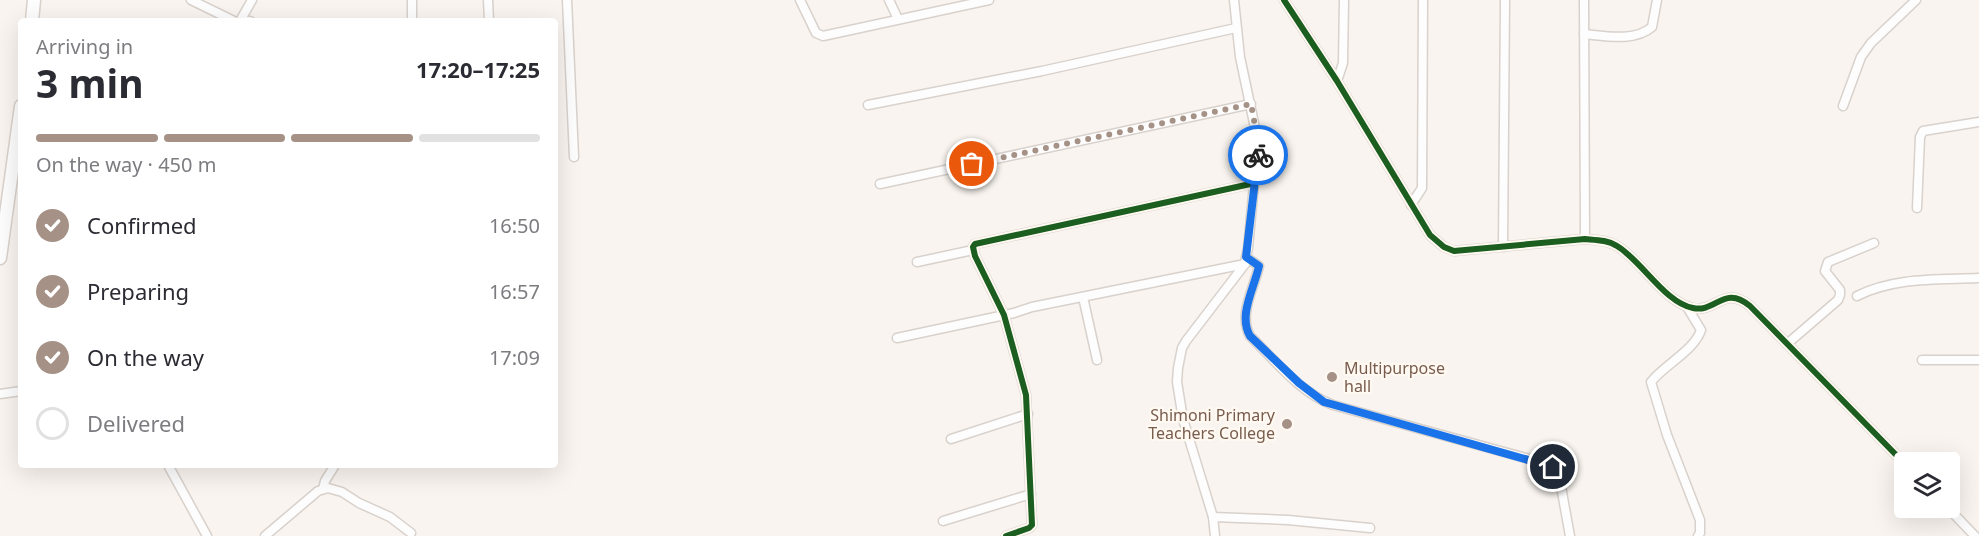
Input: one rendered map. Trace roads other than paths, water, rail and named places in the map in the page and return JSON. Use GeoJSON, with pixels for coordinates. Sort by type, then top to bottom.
{"type":"FeatureCollection","features":[{"type":"Feature","properties":{"kind":"main road"},"geometry":{"type":"LineString","coordinates":[[32,18],[34,0]]}},
{"type":"Feature","properties":{"kind":"main road"},"geometry":{"type":"LineString","coordinates":[[0,252],[18,153]]}},
{"type":"Feature","properties":{"kind":"street"},"geometry":{"type":"LineString","coordinates":[[191,0],[228,18]]}},
{"type":"Feature","properties":{"kind":"street"},"geometry":{"type":"LineString","coordinates":[[243,18],[252,0]]}},
{"type":"Feature","properties":{"kind":"street"},"geometry":{"type":"LineString","coordinates":[[412,0],[412,18]]}},
{"type":"Feature","properties":{"kind":"street"},"geometry":{"type":"LineString","coordinates":[[488,0],[489,18]]}},
{"type":"Feature","properties":{"kind":"street"},"geometry":{"type":"LineString","coordinates":[[567,0],[574,157]]}},
{"type":"Feature","properties":{"kind":"street"},"geometry":{"type":"LineString","coordinates":[[800,0],[813,28],[820,35],[970,2],[989,0]]}},
{"type":"Feature","properties":{"kind":"street"},"geometry":{"type":"LineString","coordinates":[[889,0],[898,19]]}},
{"type":"Feature","properties":{"kind":"street"},"geometry":{"type":"LineString","coordinates":[[1215,536],[1213,517],[1183,419],[1178,388],[1178,368],[1182,348],[1186,341],[1245,261],[1258,142],[1236,28],[1234,0]]}},
{"type":"Feature","properties":{"kind":"street"},"geometry":{"type":"LineString","coordinates":[[1284,0],[1337,81],[1430,235],[1444,247],[1454,251],[1586,239],[1600,240],[1619,247],[1671,296],[1687,306],[1700,308],[1726,299],[1739,299],[1750,306],[1894,453]]}},
{"type":"Feature","properties":{"kind":"street"},"geometry":{"type":"LineString","coordinates":[[1337,81],[1343,63],[1344,0]]}},
{"type":"Feature","properties":{"kind":"street"},"geometry":{"type":"LineString","coordinates":[[1411,205],[1422,188],[1423,0]]}},
{"type":"Feature","properties":{"kind":"street"},"geometry":{"type":"LineString","coordinates":[[1503,247],[1505,0]]}},
{"type":"Feature","properties":{"kind":"street"},"geometry":{"type":"LineString","coordinates":[[1584,0],[1586,239]]}},
{"type":"Feature","properties":{"kind":"street"},"geometry":{"type":"LineString","coordinates":[[1584,33],[1614,36],[1640,35],[1652,27],[1656,0]]}},
{"type":"Feature","properties":{"kind":"street"},"geometry":{"type":"LineString","coordinates":[[1843,106],[1861,57],[1870,43],[1916,0]]}},
{"type":"Feature","properties":{"kind":"street"},"geometry":{"type":"LineString","coordinates":[[868,105],[1042,71],[1236,28]]}},
{"type":"Feature","properties":{"kind":"street"},"geometry":{"type":"LineString","coordinates":[[880,184],[1251,104]]}},
{"type":"Feature","properties":{"kind":"street"},"geometry":{"type":"LineString","coordinates":[[1917,207],[1920,137],[1923,130],[1979,122]]}},
{"type":"Feature","properties":{"kind":"street"},"geometry":{"type":"LineString","coordinates":[[1006,536],[1032,525],[1028,414],[1023,385],[1004,315],[973,250],[975,244],[1255,183]]}},
{"type":"Feature","properties":{"kind":"street"},"geometry":{"type":"LineString","coordinates":[[1787,344],[1840,295],[1840,290],[1826,271],[1828,262],[1874,243]]}},
{"type":"Feature","properties":{"kind":"street"},"geometry":{"type":"LineString","coordinates":[[917,262],[973,250]]}},
{"type":"Feature","properties":{"kind":"street"},"geometry":{"type":"LineString","coordinates":[[897,338],[1245,261],[1259,266],[1244,315],[1244,327],[1250,336],[1305,389],[1324,402],[1333,405],[1553,467],[1560,481],[1569,536]]}},
{"type":"Feature","properties":{"kind":"street"},"geometry":{"type":"LineString","coordinates":[[1857,296],[1883,285],[1915,280],[1979,279]]}},
{"type":"Feature","properties":{"kind":"street"},"geometry":{"type":"LineString","coordinates":[[1083,297],[1097,360]]}},
{"type":"Feature","properties":{"kind":"street"},"geometry":{"type":"LineString","coordinates":[[1687,306],[1701,330],[1697,341],[1659,371],[1651,382],[1667,435],[1700,520],[1698,536]]}},
{"type":"Feature","properties":{"kind":"street"},"geometry":{"type":"LineString","coordinates":[[1922,360],[1979,360]]}},
{"type":"Feature","properties":{"kind":"street"},"geometry":{"type":"LineString","coordinates":[[0,394],[18,391]]}},
{"type":"Feature","properties":{"kind":"street"},"geometry":{"type":"LineString","coordinates":[[951,439],[1028,414]]}},
{"type":"Feature","properties":{"kind":"street"},"geometry":{"type":"LineString","coordinates":[[170,468],[207,536]]}},
{"type":"Feature","properties":{"kind":"street"},"geometry":{"type":"LineString","coordinates":[[322,489],[333,468]]}},
{"type":"Feature","properties":{"kind":"street"},"geometry":{"type":"LineString","coordinates":[[265,536],[322,489],[342,492],[359,503],[390,517],[411,533]]}},
{"type":"Feature","properties":{"kind":"street"},"geometry":{"type":"LineString","coordinates":[[943,521],[1031,494]]}},
{"type":"Feature","properties":{"kind":"street"},"geometry":{"type":"LineString","coordinates":[[1213,517],[1288,520],[1370,528]]}},
{"type":"Feature","properties":{"kind":"street"},"geometry":{"type":"LineString","coordinates":[[1958,518],[1975,536]]}},
{"type":"Feature","properties":{"kind":"place","name":"Multipurpose hall"},"geometry":{"type":"Point","coordinates":[1332,377]}},
{"type":"Feature","properties":{"kind":"place","name":"Shimoni Primary Teachers College"},"geometry":{"type":"Point","coordinates":[1287,424]}}]}
